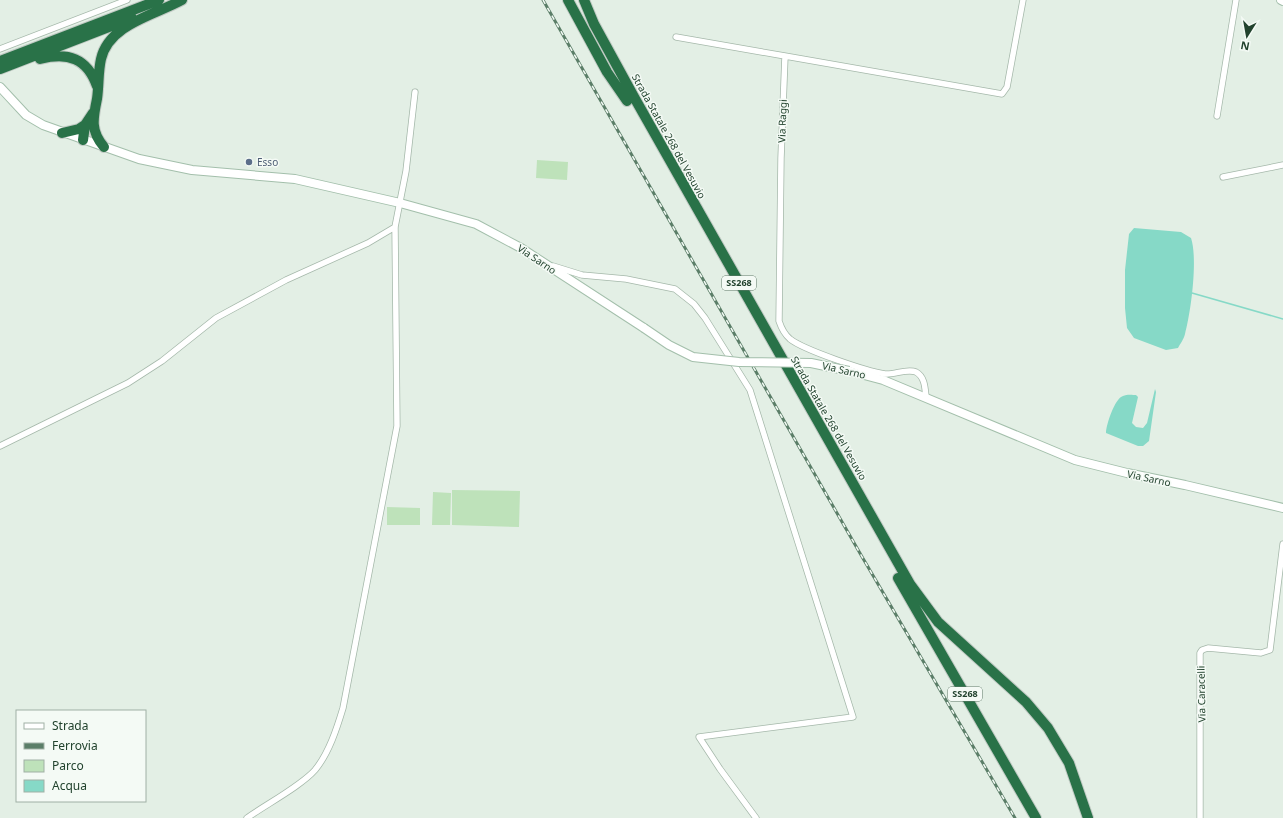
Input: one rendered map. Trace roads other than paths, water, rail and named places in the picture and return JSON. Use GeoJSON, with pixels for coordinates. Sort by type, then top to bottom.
{"type":"FeatureCollection","features":[{"type":"Feature","properties":{"kind":"highway"},"geometry":{"type":"LineString","coordinates":[[0,62],[159,0]]}},
{"type":"Feature","properties":{"kind":"highway"},"geometry":{"type":"LineString","coordinates":[[0,70],[178,0]]}},
{"type":"Feature","properties":{"kind":"highway"},"geometry":{"type":"LineString","coordinates":[[83,140],[90,133],[89,125],[94,111],[98,90],[101,57],[112,38],[134,22],[182,0]]}},
{"type":"Feature","properties":{"kind":"highway"},"geometry":{"type":"LineString","coordinates":[[568,0],[607,72],[628,101]]}},
{"type":"Feature","properties":{"kind":"highway","name":"Strada Statale 268 del Vesuvio"},"geometry":{"type":"LineString","coordinates":[[577,0],[594,39],[628,101],[1035,817]]}},
{"type":"Feature","properties":{"kind":"highway","name":"Strada Statale 268 del Vesuvio"},"geometry":{"type":"LineString","coordinates":[[584,0],[606,48],[910,584],[927,609],[942,626],[1012,688],[1038,715],[1069,763],[1088,818]]}},
{"type":"Feature","properties":{"kind":"highway"},"geometry":{"type":"LineString","coordinates":[[0,70],[48,57],[67,57],[82,62],[88,69],[98,90]]}},
{"type":"Feature","properties":{"kind":"highway"},"geometry":{"type":"LineString","coordinates":[[62,133],[72,132],[89,125]]}},
{"type":"Feature","properties":{"kind":"highway"},"geometry":{"type":"LineString","coordinates":[[89,125],[104,147]]}},
{"type":"Feature","properties":{"kind":"street"},"geometry":{"type":"LineString","coordinates":[[0,49],[127,0]]}},
{"type":"Feature","properties":{"kind":"street"},"geometry":{"type":"LineString","coordinates":[[676,37],[1002,94],[1007,87],[1023,0]]}},
{"type":"Feature","properties":{"kind":"street"},"geometry":{"type":"LineString","coordinates":[[1217,116],[1236,0]]}},
{"type":"Feature","properties":{"kind":"street","name":"Via Raggi"},"geometry":{"type":"LineString","coordinates":[[785,56],[781,158],[778,321],[783,331],[789,338],[841,361],[885,374],[910,371],[916,372],[921,377],[925,385],[926,397]]}},
{"type":"Feature","properties":{"kind":"street","name":"Via Sarno"},"geometry":{"type":"LineString","coordinates":[[0,87],[26,115],[43,125],[62,133],[161,165],[192,170],[295,179],[400,203],[481,226],[521,248],[669,345],[694,357],[739,362],[811,363],[849,371],[883,380],[1075,460],[1127,474],[1185,485],[1283,508]]}},
{"type":"Feature","properties":{"kind":"street"},"geometry":{"type":"LineString","coordinates":[[246,818],[306,778],[315,770],[333,735],[343,708],[397,426],[395,227],[406,171],[415,92]]}},
{"type":"Feature","properties":{"kind":"street"},"geometry":{"type":"LineString","coordinates":[[1223,177],[1283,165]]}},
{"type":"Feature","properties":{"kind":"street"},"geometry":{"type":"LineString","coordinates":[[0,446],[128,382],[162,361],[216,318],[286,280],[368,243],[395,227]]}},
{"type":"Feature","properties":{"kind":"street"},"geometry":{"type":"LineString","coordinates":[[543,263],[582,275],[626,279],[675,289],[694,304],[750,390],[852,717],[699,737],[720,769],[756,818]]}},
{"type":"Feature","properties":{"kind":"street","name":"Via Caracelli"},"geometry":{"type":"LineString","coordinates":[[1200,818],[1200,653],[1202,650],[1208,648],[1261,653],[1270,650],[1283,544]]}},
{"type":"Feature","properties":{"kind":"water"},"geometry":{"type":"Polygon","coordinates":[[[1134,228],[1181,232],[1191,238],[1194,259],[1193,286],[1187,324],[1183,340],[1178,348],[1166,350],[1134,338],[1127,328],[1125,308],[1125,270],[1129,234],[1134,228]]]}},
{"type":"Feature","properties":{"kind":"water"},"geometry":{"type":"Polygon","coordinates":[[[1155,389],[1156,392],[1149,441],[1143,446],[1138,446],[1106,433],[1109,418],[1114,406],[1120,398],[1126,395],[1136,395],[1138,397],[1132,423],[1136,427],[1143,428],[1147,423],[1155,389]]]}},
{"type":"Feature","properties":{"kind":"waterway"},"geometry":{"type":"LineString","coordinates":[[1192,293],[1283,319]]}},
{"type":"Feature","properties":{"kind":"railway"},"geometry":{"type":"LineString","coordinates":[[543,0],[861,555],[1015,818]]}},
{"type":"Feature","properties":{"kind":"place","name":"Esso"},"geometry":{"type":"Point","coordinates":[249,162]}}]}
